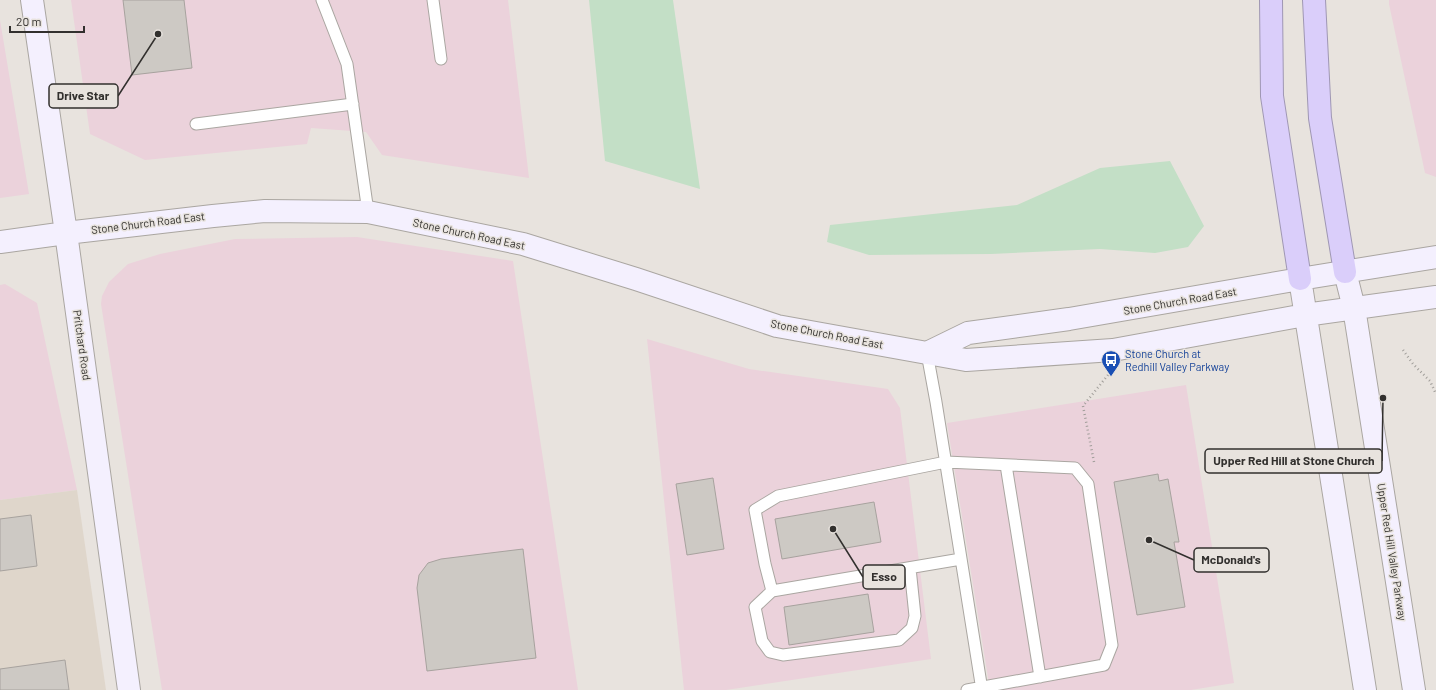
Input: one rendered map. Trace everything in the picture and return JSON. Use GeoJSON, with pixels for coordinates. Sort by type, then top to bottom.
{"type":"FeatureCollection","features":[{"type":"Feature","properties":{"kind":"highway"},"geometry":{"type":"LineString","coordinates":[[1272,0],[1272,96],[1300,279]]}},
{"type":"Feature","properties":{"kind":"highway"},"geometry":{"type":"LineString","coordinates":[[1314,0],[1320,118],[1345,272]]}},
{"type":"Feature","properties":{"kind":"main road","name":"Pritchard Road"},"geometry":{"type":"LineString","coordinates":[[32,0],[66,233],[129,690]]}},
{"type":"Feature","properties":{"kind":"main road","name":"Stone Church Road East"},"geometry":{"type":"LineString","coordinates":[[0,242],[66,233],[265,211],[368,212],[524,244],[636,279],[777,326],[966,360],[1113,350],[1305,315],[1436,297]]}},
{"type":"Feature","properties":{"kind":"main road","name":"Stone Church Road East"},"geometry":{"type":"LineString","coordinates":[[926,353],[968,333],[1069,319],[1300,279],[1436,258]]}},
{"type":"Feature","properties":{"kind":"main road","name":"Upper Red Hill Valley Parkway"},"geometry":{"type":"LineString","coordinates":[[1345,272],[1354,308],[1414,690]]}},
{"type":"Feature","properties":{"kind":"main road"},"geometry":{"type":"LineString","coordinates":[[1300,279],[1365,690]]}},
{"type":"Feature","properties":{"kind":"lane"},"geometry":{"type":"LineString","coordinates":[[322,0],[347,64],[368,212]]}},
{"type":"Feature","properties":{"kind":"lane"},"geometry":{"type":"LineString","coordinates":[[433,0],[441,59]]}},
{"type":"Feature","properties":{"kind":"lane"},"geometry":{"type":"LineString","coordinates":[[196,124],[353,104]]}},
{"type":"Feature","properties":{"kind":"lane"},"geometry":{"type":"LineString","coordinates":[[926,353],[946,462],[982,689]]}},
{"type":"Feature","properties":{"kind":"lane"},"geometry":{"type":"LineString","coordinates":[[772,591],[765,564],[755,510],[778,496],[946,462],[1075,468],[1088,484],[1112,645],[1104,665],[982,689],[967,690]]}},
{"type":"Feature","properties":{"kind":"lane"},"geometry":{"type":"LineString","coordinates":[[1006,465],[1040,677]]}},
{"type":"Feature","properties":{"kind":"lane"},"geometry":{"type":"LineString","coordinates":[[910,568],[915,616],[912,628],[900,640],[783,655],[770,652],[762,641],[755,607],[772,591],[961,559]]}},
{"type":"Feature","properties":{"kind":"path"},"geometry":{"type":"LineString","coordinates":[[1088,484],[1096,470],[1083,406],[1131,347]]}},
{"type":"Feature","properties":{"kind":"path"},"geometry":{"type":"LineString","coordinates":[[1403,350],[1413,364],[1430,381],[1436,394]]}},
{"type":"Feature","properties":{"kind":"shaded area"},"geometry":{"type":"Polygon","coordinates":[[[71,0],[508,0],[529,178],[382,155],[366,132],[311,128],[307,144],[145,160],[90,134],[71,0]]]}},
{"type":"Feature","properties":{"kind":"shaded area"},"geometry":{"type":"Polygon","coordinates":[[[1389,0],[1436,0],[1436,177],[1425,173],[1389,0]]]}},
{"type":"Feature","properties":{"kind":"shaded area"},"geometry":{"type":"Polygon","coordinates":[[[0,20],[29,194],[0,198],[0,20]]]}},
{"type":"Feature","properties":{"kind":"shaded area"},"geometry":{"type":"Polygon","coordinates":[[[357,237],[513,261],[578,690],[162,690],[101,304],[102,296],[109,282],[128,264],[160,254],[235,239],[357,237]]]}},
{"type":"Feature","properties":{"kind":"shaded area"},"geometry":{"type":"Polygon","coordinates":[[[5,284],[37,303],[77,490],[0,500],[0,285],[5,284]]]}},
{"type":"Feature","properties":{"kind":"shaded area"},"geometry":{"type":"Polygon","coordinates":[[[647,339],[749,369],[888,389],[900,408],[931,659],[726,690],[684,690],[647,339]]]}},
{"type":"Feature","properties":{"kind":"shaded area"},"geometry":{"type":"Polygon","coordinates":[[[1186,385],[1234,683],[1191,690],[990,690],[947,423],[1186,385]]]}},
{"type":"Feature","properties":{"kind":"shaded area"},"geometry":{"type":"Polygon","coordinates":[[[77,490],[106,690],[0,690],[0,500],[77,490]]]}},
{"type":"Feature","properties":{"kind":"green space"},"geometry":{"type":"Polygon","coordinates":[[[589,0],[673,0],[700,189],[605,161],[589,0]]]}},
{"type":"Feature","properties":{"kind":"green space"},"geometry":{"type":"Polygon","coordinates":[[[1170,161],[1204,226],[1188,247],[1155,253],[1100,249],[991,254],[869,255],[827,242],[830,225],[1017,205],[1100,168],[1170,161]]]}},
{"type":"Feature","properties":{"kind":"building"},"geometry":{"type":"Polygon","coordinates":[[[123,0],[184,0],[192,68],[132,75],[123,0]]]}},
{"type":"Feature","properties":{"kind":"building"},"geometry":{"type":"Polygon","coordinates":[[[1158,474],[1159,481],[1168,479],[1179,542],[1174,542],[1185,607],[1137,615],[1114,482],[1158,474]]]}},
{"type":"Feature","properties":{"kind":"building"},"geometry":{"type":"Polygon","coordinates":[[[713,478],[724,549],[687,555],[676,484],[713,478]]]}},
{"type":"Feature","properties":{"kind":"building"},"geometry":{"type":"Polygon","coordinates":[[[874,502],[881,542],[782,559],[775,519],[874,502]]]}},
{"type":"Feature","properties":{"kind":"building"},"geometry":{"type":"Polygon","coordinates":[[[31,515],[37,566],[0,571],[0,519],[31,515]]]}},
{"type":"Feature","properties":{"kind":"building"},"geometry":{"type":"Polygon","coordinates":[[[523,549],[536,658],[427,671],[417,588],[419,575],[428,563],[441,559],[523,549]]]}},
{"type":"Feature","properties":{"kind":"building"},"geometry":{"type":"Polygon","coordinates":[[[868,594],[874,632],[789,645],[784,607],[868,594]]]}},
{"type":"Feature","properties":{"kind":"building"},"geometry":{"type":"Polygon","coordinates":[[[65,660],[69,690],[0,690],[0,669],[65,660]]]}},
{"type":"Feature","properties":{"kind":"place","name":"Drive Star"},"geometry":{"type":"Point","coordinates":[158,34]}},
{"type":"Feature","properties":{"kind":"place","name":"Stone Church at Redhill Valley Parkway"},"geometry":{"type":"Point","coordinates":[1111,377]}},
{"type":"Feature","properties":{"kind":"place","name":"Upper Red Hill at Stone Church"},"geometry":{"type":"Point","coordinates":[1383,398]}},
{"type":"Feature","properties":{"kind":"place","name":"Esso"},"geometry":{"type":"Point","coordinates":[833,529]}},
{"type":"Feature","properties":{"kind":"place","name":"McDonald's"},"geometry":{"type":"Point","coordinates":[1149,540]}}]}
